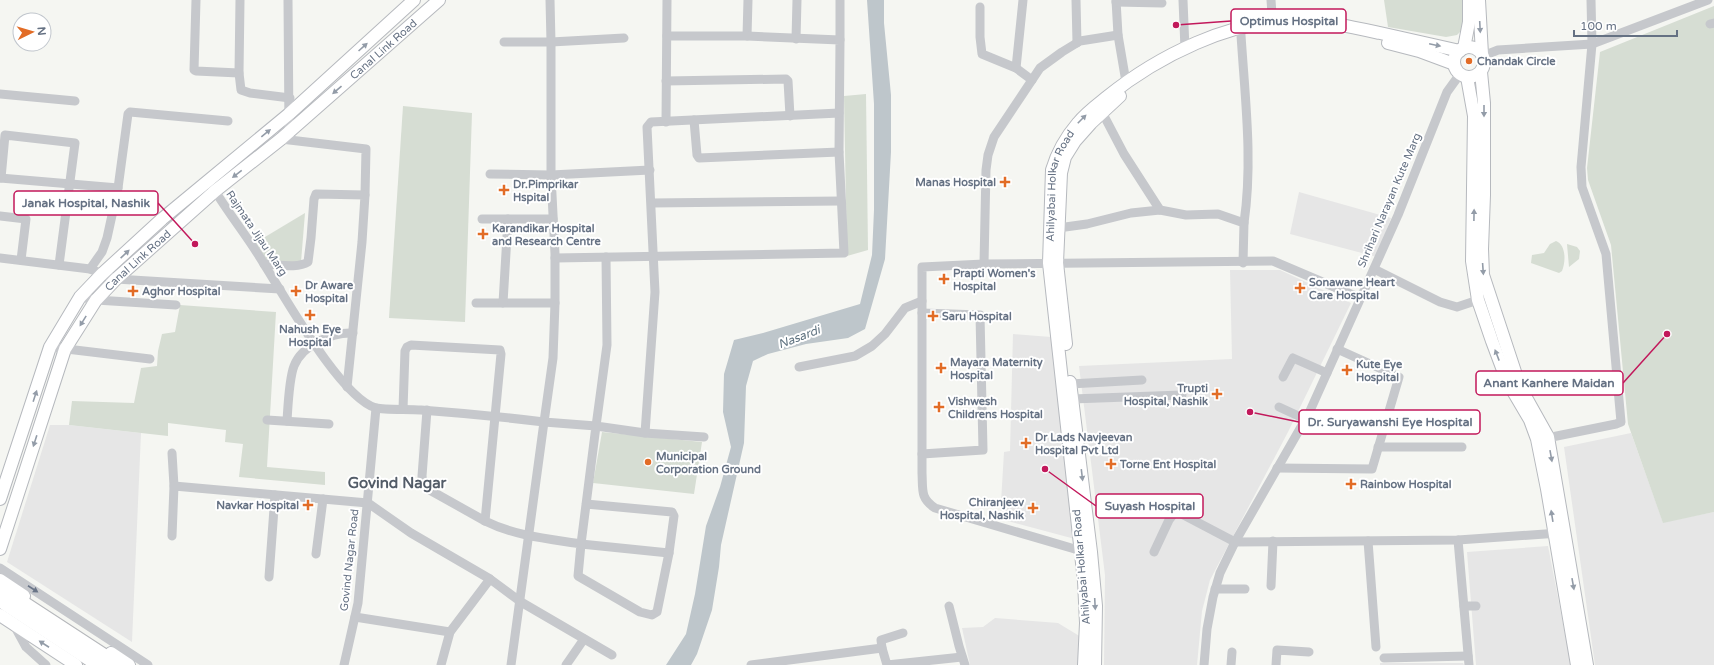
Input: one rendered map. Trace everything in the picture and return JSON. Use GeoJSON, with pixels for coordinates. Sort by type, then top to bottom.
{"type":"FeatureCollection","features":[{"type":"Feature","properties":{"kind":"highway"},"geometry":{"type":"LineString","coordinates":[[0,588],[118,665]]}},
{"type":"Feature","properties":{"kind":"highway"},"geometry":{"type":"LineString","coordinates":[[0,600],[100,665]]}},
{"type":"Feature","properties":{"kind":"main road","name":"Canal Link Road"},"geometry":{"type":"LineString","coordinates":[[0,499],[50,347],[80,297],[102,274],[162,219],[289,114],[414,0]]}},
{"type":"Feature","properties":{"kind":"main road","name":"Canal Link Road"},"geometry":{"type":"LineString","coordinates":[[0,549],[65,349],[96,300],[116,279],[215,191],[285,136],[440,0]]}},
{"type":"Feature","properties":{"kind":"main road"},"geometry":{"type":"LineString","coordinates":[[1462,50],[1469,22],[1469,0]]}},
{"type":"Feature","properties":{"kind":"main road"},"geometry":{"type":"LineString","coordinates":[[1479,0],[1482,55],[1484,65],[1481,72],[1484,103],[1484,195],[1478,241],[1472,261],[1478,300],[1507,381],[1530,420],[1543,438]]}},
{"type":"Feature","properties":{"kind":"main road","name":"Ahilyabai Holkar Road"},"geometry":{"type":"LineString","coordinates":[[1095,665],[1096,606],[1086,552],[1053,263],[1050,183],[1056,157],[1068,136],[1079,122],[1126,82],[1151,66],[1185,49],[1240,32],[1273,25],[1318,21],[1346,25],[1462,50]]}},
{"type":"Feature","properties":{"kind":"main road","name":"Ahilyabai Holkar Road"},"geometry":{"type":"LineString","coordinates":[[1273,25],[1359,36],[1419,51],[1454,64]]}},
{"type":"Feature","properties":{"kind":"main road","name":"Ahilyabai Holkar Road"},"geometry":{"type":"LineString","coordinates":[[1084,665],[1086,622],[1086,552],[1072,399],[1053,263],[1058,228],[1061,173],[1066,157],[1075,141],[1102,112],[1118,98],[1153,72],[1183,56],[1240,32]]}},
{"type":"Feature","properties":{"kind":"main road"},"geometry":{"type":"LineString","coordinates":[[1482,55],[1474,48],[1462,50],[1456,55],[1454,64],[1464,76],[1474,116],[1478,241],[1484,275],[1513,366],[1520,387],[1543,438],[1560,533],[1587,665]]}},
{"type":"Feature","properties":{"kind":"main road"},"geometry":{"type":"LineString","coordinates":[[1464,76],[1472,77],[1481,72]]}},
{"type":"Feature","properties":{"kind":"main road"},"geometry":{"type":"LineString","coordinates":[[1560,533],[1577,665]]}},
{"type":"Feature","properties":{"kind":"main road"},"geometry":{"type":"LineString","coordinates":[[0,580],[129,665]]}},
{"type":"Feature","properties":{"kind":"main road"},"geometry":{"type":"LineString","coordinates":[[0,615],[76,665]]}},
{"type":"Feature","properties":{"kind":"main road"},"geometry":{"type":"LineString","coordinates":[[0,626],[13,623]]}},
{"type":"Feature","properties":{"kind":"street"},"geometry":{"type":"LineString","coordinates":[[196,0],[194,70],[239,72]]}},
{"type":"Feature","properties":{"kind":"street"},"geometry":{"type":"LineString","coordinates":[[240,0],[240,88],[242,91],[290,98]]}},
{"type":"Feature","properties":{"kind":"street"},"geometry":{"type":"LineString","coordinates":[[288,0],[287,49],[290,98],[285,136],[366,149],[362,242],[347,388]]}},
{"type":"Feature","properties":{"kind":"street"},"geometry":{"type":"LineString","coordinates":[[511,665],[530,536],[553,358],[555,258],[551,176],[550,0]]}},
{"type":"Feature","properties":{"kind":"street"},"geometry":{"type":"LineString","coordinates":[[666,0],[666,122]]}},
{"type":"Feature","properties":{"kind":"street"},"geometry":{"type":"LineString","coordinates":[[747,36],[748,0]]}},
{"type":"Feature","properties":{"kind":"street"},"geometry":{"type":"LineString","coordinates":[[796,39],[797,0]]}},
{"type":"Feature","properties":{"kind":"street"},"geometry":{"type":"LineString","coordinates":[[555,258],[844,253],[839,152],[840,0]]}},
{"type":"Feature","properties":{"kind":"street"},"geometry":{"type":"LineString","coordinates":[[1016,68],[1023,0]]}},
{"type":"Feature","properties":{"kind":"street"},"geometry":{"type":"LineString","coordinates":[[1076,0],[1077,43]]}},
{"type":"Feature","properties":{"kind":"street"},"geometry":{"type":"LineString","coordinates":[[1183,0],[1185,49]]}},
{"type":"Feature","properties":{"kind":"street"},"geometry":{"type":"LineString","coordinates":[[1271,0],[1273,25]]}},
{"type":"Feature","properties":{"kind":"street"},"geometry":{"type":"LineString","coordinates":[[1543,438],[1621,422],[1606,254],[1582,187],[1581,168],[1592,44],[1591,0]]}},
{"type":"Feature","properties":{"kind":"street"},"geometry":{"type":"LineString","coordinates":[[1482,55],[1498,50],[1592,44],[1708,0]]}},
{"type":"Feature","properties":{"kind":"street"},"geometry":{"type":"LineString","coordinates":[[1126,82],[1118,35],[1116,1],[1162,3]]}},
{"type":"Feature","properties":{"kind":"street"},"geometry":{"type":"LineString","coordinates":[[980,7],[980,37],[982,54],[1016,68],[1032,80]]}},
{"type":"Feature","properties":{"kind":"street"},"geometry":{"type":"LineString","coordinates":[[1240,32],[1249,167],[1248,197],[1244,223],[1243,263]]}},
{"type":"Feature","properties":{"kind":"street"},"geometry":{"type":"LineString","coordinates":[[984,264],[986,170],[988,155],[994,137],[1040,68],[1077,43],[1118,35]]}},
{"type":"Feature","properties":{"kind":"street"},"geometry":{"type":"LineString","coordinates":[[667,36],[747,36],[840,40]]}},
{"type":"Feature","properties":{"kind":"street"},"geometry":{"type":"LineString","coordinates":[[504,42],[551,42],[624,38]]}},
{"type":"Feature","properties":{"kind":"street","name":"Shrihari Narayan Kute Marg"},"geometry":{"type":"LineString","coordinates":[[1204,665],[1207,629],[1215,589],[1220,573],[1235,542],[1305,420],[1398,215],[1447,92],[1464,76]]}},
{"type":"Feature","properties":{"kind":"street"},"geometry":{"type":"LineString","coordinates":[[666,81],[786,79],[788,81],[790,116]]}},
{"type":"Feature","properties":{"kind":"street"},"geometry":{"type":"LineString","coordinates":[[0,94],[75,101]]}},
{"type":"Feature","properties":{"kind":"street"},"geometry":{"type":"LineString","coordinates":[[90,269],[102,252],[107,238],[118,188],[128,114],[130,112],[228,121]]}},
{"type":"Feature","properties":{"kind":"street"},"geometry":{"type":"LineString","coordinates":[[1102,112],[1124,154],[1160,210]]}},
{"type":"Feature","properties":{"kind":"street"},"geometry":{"type":"LineString","coordinates":[[645,433],[655,292],[652,203],[647,127],[651,122],[839,113]]}},
{"type":"Feature","properties":{"kind":"street"},"geometry":{"type":"LineString","coordinates":[[694,120],[697,155],[699,158],[839,152]]}},
{"type":"Feature","properties":{"kind":"street"},"geometry":{"type":"LineString","coordinates":[[59,265],[69,184],[75,143],[5,135],[0,178],[69,184],[118,188]]}},
{"type":"Feature","properties":{"kind":"street"},"geometry":{"type":"LineString","coordinates":[[490,174],[551,176],[650,170]]}},
{"type":"Feature","properties":{"kind":"street","name":"Rajmata Jijau Marg"},"geometry":{"type":"LineString","coordinates":[[208,180],[264,264],[314,344],[347,388],[362,402],[376,408]]}},
{"type":"Feature","properties":{"kind":"street"},"geometry":{"type":"LineString","coordinates":[[264,264],[304,265],[308,262],[311,245],[314,199],[316,194],[365,196]]}},
{"type":"Feature","properties":{"kind":"street"},"geometry":{"type":"LineString","coordinates":[[652,203],[841,201]]}},
{"type":"Feature","properties":{"kind":"street"},"geometry":{"type":"LineString","coordinates":[[1058,228],[1087,224],[1131,213],[1160,210],[1186,215],[1218,214],[1244,223]]}},
{"type":"Feature","properties":{"kind":"street"},"geometry":{"type":"LineString","coordinates":[[0,216],[26,220],[21,260]]}},
{"type":"Feature","properties":{"kind":"street"},"geometry":{"type":"LineString","coordinates":[[482,218],[553,219]]}},
{"type":"Feature","properties":{"kind":"street"},"geometry":{"type":"LineString","coordinates":[[503,303],[508,219]]}},
{"type":"Feature","properties":{"kind":"street"},"geometry":{"type":"LineString","coordinates":[[586,504],[672,512],[674,516],[669,553],[657,612],[652,615],[640,612],[578,576],[581,544],[586,504],[596,426],[606,345],[606,257]]}},
{"type":"Feature","properties":{"kind":"street"},"geometry":{"type":"LineString","coordinates":[[0,258],[90,269],[116,279],[280,289]]}},
{"type":"Feature","properties":{"kind":"street"},"geometry":{"type":"LineString","coordinates":[[1086,552],[935,508],[927,502],[923,495],[922,454],[922,267],[984,264],[1243,263],[1273,261],[1360,298]]}},
{"type":"Feature","properties":{"kind":"street"},"geometry":{"type":"LineString","coordinates":[[1374,269],[1440,302],[1457,307],[1478,300]]}},
{"type":"Feature","properties":{"kind":"street"},"geometry":{"type":"LineString","coordinates":[[80,297],[96,300],[176,306]]}},
{"type":"Feature","properties":{"kind":"street"},"geometry":{"type":"LineString","coordinates":[[799,367],[856,356],[872,346],[885,334],[905,308],[922,301]]}},
{"type":"Feature","properties":{"kind":"street"},"geometry":{"type":"LineString","coordinates":[[476,303],[555,303]]}},
{"type":"Feature","properties":{"kind":"street"},"geometry":{"type":"LineString","coordinates":[[922,313],[980,315],[983,450],[922,454]]}},
{"type":"Feature","properties":{"kind":"street"},"geometry":{"type":"LineString","coordinates":[[287,421],[293,366],[299,356],[314,344],[339,334],[353,333]]}},
{"type":"Feature","properties":{"kind":"street"},"geometry":{"type":"LineString","coordinates":[[403,408],[405,351],[407,347],[411,345],[497,349],[501,354],[485,521]]}},
{"type":"Feature","properties":{"kind":"street"},"geometry":{"type":"LineString","coordinates":[[50,347],[150,359]]}},
{"type":"Feature","properties":{"kind":"street"},"geometry":{"type":"LineString","coordinates":[[1277,468],[1372,469],[1399,377],[1337,349]]}},
{"type":"Feature","properties":{"kind":"street"},"geometry":{"type":"LineString","coordinates":[[1283,377],[1293,358],[1327,373]]}},
{"type":"Feature","properties":{"kind":"street"},"geometry":{"type":"LineString","coordinates":[[1070,384],[1142,380]]}},
{"type":"Feature","properties":{"kind":"street"},"geometry":{"type":"LineString","coordinates":[[1072,399],[1182,395]]}},
{"type":"Feature","properties":{"kind":"street"},"geometry":{"type":"LineString","coordinates":[[1279,407],[1305,420]]}},
{"type":"Feature","properties":{"kind":"street"},"geometry":{"type":"LineString","coordinates":[[376,408],[427,410],[596,426],[645,433],[704,437]]}},
{"type":"Feature","properties":{"kind":"street","name":"Govind Nagar Road"},"geometry":{"type":"LineString","coordinates":[[344,665],[358,603],[376,408]]}},
{"type":"Feature","properties":{"kind":"street"},"geometry":{"type":"LineString","coordinates":[[427,410],[422,476],[423,483],[426,488],[493,525],[530,536],[581,544],[669,553]]}},
{"type":"Feature","properties":{"kind":"street"},"geometry":{"type":"LineString","coordinates":[[267,420],[329,424]]}},
{"type":"Feature","properties":{"kind":"street"},"geometry":{"type":"LineString","coordinates":[[1386,422],[1460,420]]}},
{"type":"Feature","properties":{"kind":"street"},"geometry":{"type":"LineString","coordinates":[[1378,447],[1462,447]]}},
{"type":"Feature","properties":{"kind":"street"},"geometry":{"type":"LineString","coordinates":[[172,453],[174,486],[172,536]]}},
{"type":"Feature","properties":{"kind":"street"},"geometry":{"type":"LineString","coordinates":[[174,486],[368,503],[410,532],[490,579],[520,602],[612,655]]}},
{"type":"Feature","properties":{"kind":"street"},"geometry":{"type":"LineString","coordinates":[[269,577],[275,494]]}},
{"type":"Feature","properties":{"kind":"street"},"geometry":{"type":"LineString","coordinates":[[316,554],[323,499]]}},
{"type":"Feature","properties":{"kind":"street"},"geometry":{"type":"LineString","coordinates":[[1154,552],[1168,520],[1176,510],[1235,542],[1458,540],[1560,533]]}},
{"type":"Feature","properties":{"kind":"street"},"geometry":{"type":"LineString","coordinates":[[1368,540],[1376,647]]}},
{"type":"Feature","properties":{"kind":"street"},"geometry":{"type":"LineString","coordinates":[[1384,658],[1469,660],[1468,621],[1464,606],[1458,540]]}},
{"type":"Feature","properties":{"kind":"street"},"geometry":{"type":"LineString","coordinates":[[1271,586],[1273,542]]}},
{"type":"Feature","properties":{"kind":"street"},"geometry":{"type":"LineString","coordinates":[[0,568],[148,665]]}},
{"type":"Feature","properties":{"kind":"street"},"geometry":{"type":"LineString","coordinates":[[441,665],[450,632],[490,579]]}},
{"type":"Feature","properties":{"kind":"street"},"geometry":{"type":"LineString","coordinates":[[1215,589],[1245,589]]}},
{"type":"Feature","properties":{"kind":"street"},"geometry":{"type":"LineString","coordinates":[[903,633],[881,640],[887,665],[964,661],[949,606]]}},
{"type":"Feature","properties":{"kind":"street"},"geometry":{"type":"LineString","coordinates":[[1464,606],[1476,606]]}},
{"type":"Feature","properties":{"kind":"street"},"geometry":{"type":"LineString","coordinates":[[355,617],[450,632]]}},
{"type":"Feature","properties":{"kind":"street"},"geometry":{"type":"LineString","coordinates":[[13,623],[26,647],[46,665]]}},
{"type":"Feature","properties":{"kind":"street"},"geometry":{"type":"LineString","coordinates":[[566,665],[584,639]]}},
{"type":"Feature","properties":{"kind":"street"},"geometry":{"type":"LineString","coordinates":[[751,665],[882,648]]}},
{"type":"Feature","properties":{"kind":"street"},"geometry":{"type":"LineString","coordinates":[[1276,665],[1277,650],[1309,652]]}},
{"type":"Feature","properties":{"kind":"street"},"geometry":{"type":"LineString","coordinates":[[1231,665],[1232,652]]}},
{"type":"Feature","properties":{"kind":"shaded area"},"geometry":{"type":"Polygon","coordinates":[[[1384,0],[1464,0],[1465,27],[1457,35],[1446,37],[1388,27],[1384,0]]]}},
{"type":"Feature","properties":{"kind":"shaded area"},"geometry":{"type":"Polygon","coordinates":[[[1714,6],[1714,512],[1663,523],[1628,424],[1611,245],[1588,180],[1587,168],[1600,52],[1714,6]]]}},
{"type":"Feature","properties":{"kind":"shaded area"},"geometry":{"type":"Polygon","coordinates":[[[866,94],[868,250],[847,256],[844,96],[866,94]]]}},
{"type":"Feature","properties":{"kind":"shaded area"},"geometry":{"type":"Polygon","coordinates":[[[403,106],[472,113],[465,322],[389,318],[403,106]]]}},
{"type":"Feature","properties":{"kind":"shaded area"},"geometry":{"type":"Polygon","coordinates":[[[1299,192],[1391,218],[1377,257],[1290,234],[1299,192]]]}},
{"type":"Feature","properties":{"kind":"shaded area"},"geometry":{"type":"Polygon","coordinates":[[[305,213],[301,262],[266,262],[255,243],[305,213]]]}},
{"type":"Feature","properties":{"kind":"shaded area"},"geometry":{"type":"Polygon","coordinates":[[[1556,241],[1562,246],[1564,254],[1562,271],[1559,273],[1531,263],[1532,255],[1544,253],[1550,244],[1556,241]]]}},
{"type":"Feature","properties":{"kind":"shaded area"},"geometry":{"type":"Polygon","coordinates":[[[1567,244],[1577,247],[1580,251],[1579,259],[1569,267],[1567,244]]]}},
{"type":"Feature","properties":{"kind":"shaded area"},"geometry":{"type":"Polygon","coordinates":[[[1230,270],[1280,270],[1351,303],[1288,432],[1210,580],[1202,611],[1197,665],[1104,665],[1105,575],[1079,366],[1232,359],[1230,270]]]}},
{"type":"Feature","properties":{"kind":"shaded area"},"geometry":{"type":"Polygon","coordinates":[[[180,305],[276,312],[267,467],[325,472],[325,485],[239,477],[243,444],[225,442],[226,430],[168,423],[168,436],[69,425],[72,401],[134,403],[141,368],[157,366],[158,351],[162,334],[175,332],[180,305]]]}},
{"type":"Feature","properties":{"kind":"shaded area"},"geometry":{"type":"Polygon","coordinates":[[[1013,334],[1051,337],[1075,539],[1000,519],[1004,452],[1010,451],[1013,334]]]}},
{"type":"Feature","properties":{"kind":"shaded area"},"geometry":{"type":"Polygon","coordinates":[[[50,425],[69,425],[141,433],[132,642],[7,562],[50,425]]]}},
{"type":"Feature","properties":{"kind":"shaded area","name":"Municipal Corporation Ground"},"geometry":{"type":"Polygon","coordinates":[[[602,432],[702,442],[694,494],[593,483],[602,432]]]}},
{"type":"Feature","properties":{"kind":"shaded area"},"geometry":{"type":"Polygon","coordinates":[[[1631,433],[1663,522],[1714,512],[1714,665],[1595,665],[1564,447],[1631,433]]]}},
{"type":"Feature","properties":{"kind":"shaded area"},"geometry":{"type":"Polygon","coordinates":[[[1548,546],[1571,665],[1476,665],[1467,552],[1548,546]]]}},
{"type":"Feature","properties":{"kind":"shaded area"},"geometry":{"type":"Polygon","coordinates":[[[995,618],[1058,623],[1081,637],[1080,665],[970,665],[962,628],[983,627],[995,618]]]}},
{"type":"Feature","properties":{"kind":"shaded area"},"geometry":{"type":"Polygon","coordinates":[[[1380,663],[1463,663],[1464,665],[1380,665],[1380,663]]]}},
{"type":"Feature","properties":{"kind":"water","name":"Nasardi"},"geometry":{"type":"Polygon","coordinates":[[[867,0],[884,0],[884,23],[891,95],[891,152],[885,259],[865,329],[848,338],[806,344],[768,354],[753,361],[746,386],[744,443],[721,545],[712,610],[697,654],[691,665],[666,665],[686,634],[695,594],[706,526],[720,487],[731,447],[723,412],[724,374],[734,340],[763,333],[860,304],[872,255],[874,210],[874,104],[867,0]]]}},
{"type":"Feature","properties":{"kind":"place","name":"Optimus Hospital"},"geometry":{"type":"Point","coordinates":[1176,25]}},
{"type":"Feature","properties":{"kind":"place","name":"Chandak Circle"},"geometry":{"type":"Point","coordinates":[1469,61]}},
{"type":"Feature","properties":{"kind":"place","name":"Manas Hospital"},"geometry":{"type":"Point","coordinates":[1005,182]}},
{"type":"Feature","properties":{"kind":"place","name":"Dr.Pimprikar Hspital"},"geometry":{"type":"Point","coordinates":[504,190]}},
{"type":"Feature","properties":{"kind":"place","name":"Karandikar Hospital and Research Centre"},"geometry":{"type":"Point","coordinates":[483,234]}},
{"type":"Feature","properties":{"kind":"place","name":"Janak Hospital, Nashik"},"geometry":{"type":"Point","coordinates":[195,244]}},
{"type":"Feature","properties":{"kind":"place","name":"Prapti Women's Hospital"},"geometry":{"type":"Point","coordinates":[944,279]}},
{"type":"Feature","properties":{"kind":"place","name":"Sonawane Heart Care Hospital"},"geometry":{"type":"Point","coordinates":[1300,288]}},
{"type":"Feature","properties":{"kind":"place","name":"Aghor Hospital"},"geometry":{"type":"Point","coordinates":[133,291]}},
{"type":"Feature","properties":{"kind":"place","name":"Dr Aware Hospital"},"geometry":{"type":"Point","coordinates":[296,291]}},
{"type":"Feature","properties":{"kind":"place","name":"Nahush Eye Hospital"},"geometry":{"type":"Point","coordinates":[310,315]}},
{"type":"Feature","properties":{"kind":"place","name":"Saru Hospital"},"geometry":{"type":"Point","coordinates":[933,316]}},
{"type":"Feature","properties":{"kind":"place","name":"Anant Kanhere Maidan"},"geometry":{"type":"Point","coordinates":[1667,334]}},
{"type":"Feature","properties":{"kind":"place","name":"Mayara Maternity Hospital"},"geometry":{"type":"Point","coordinates":[941,368]}},
{"type":"Feature","properties":{"kind":"place","name":"Kute Eye Hospital"},"geometry":{"type":"Point","coordinates":[1347,370]}},
{"type":"Feature","properties":{"kind":"place","name":"Trupti Hospital, Nashik"},"geometry":{"type":"Point","coordinates":[1217,394]}},
{"type":"Feature","properties":{"kind":"place","name":"Vishwesh Childrens Hospital"},"geometry":{"type":"Point","coordinates":[939,407]}},
{"type":"Feature","properties":{"kind":"place","name":"Dr. Suryawanshi Eye Hospital"},"geometry":{"type":"Point","coordinates":[1250,412]}},
{"type":"Feature","properties":{"kind":"place","name":"Dr Lads Navjeevan Hospital Pvt Ltd"},"geometry":{"type":"Point","coordinates":[1026,443]}},
{"type":"Feature","properties":{"kind":"place","name":"Municipal Corporation Ground"},"geometry":{"type":"Point","coordinates":[648,462]}},
{"type":"Feature","properties":{"kind":"place","name":"Torne Ent Hospital"},"geometry":{"type":"Point","coordinates":[1111,464]}},
{"type":"Feature","properties":{"kind":"place","name":"Suyash Hospital"},"geometry":{"type":"Point","coordinates":[1045,469]}},
{"type":"Feature","properties":{"kind":"place","name":"Rainbow Hospital"},"geometry":{"type":"Point","coordinates":[1351,484]}},
{"type":"Feature","properties":{"kind":"place","name":"Navkar Hospital"},"geometry":{"type":"Point","coordinates":[308,505]}},
{"type":"Feature","properties":{"kind":"place","name":"Chiranjeev Hospital, Nashik"},"geometry":{"type":"Point","coordinates":[1033,508]}},
{"type":"Feature","properties":{"kind":"district","name":"Govind Nagar"},"geometry":{"type":"Point","coordinates":[397,483]}}]}
